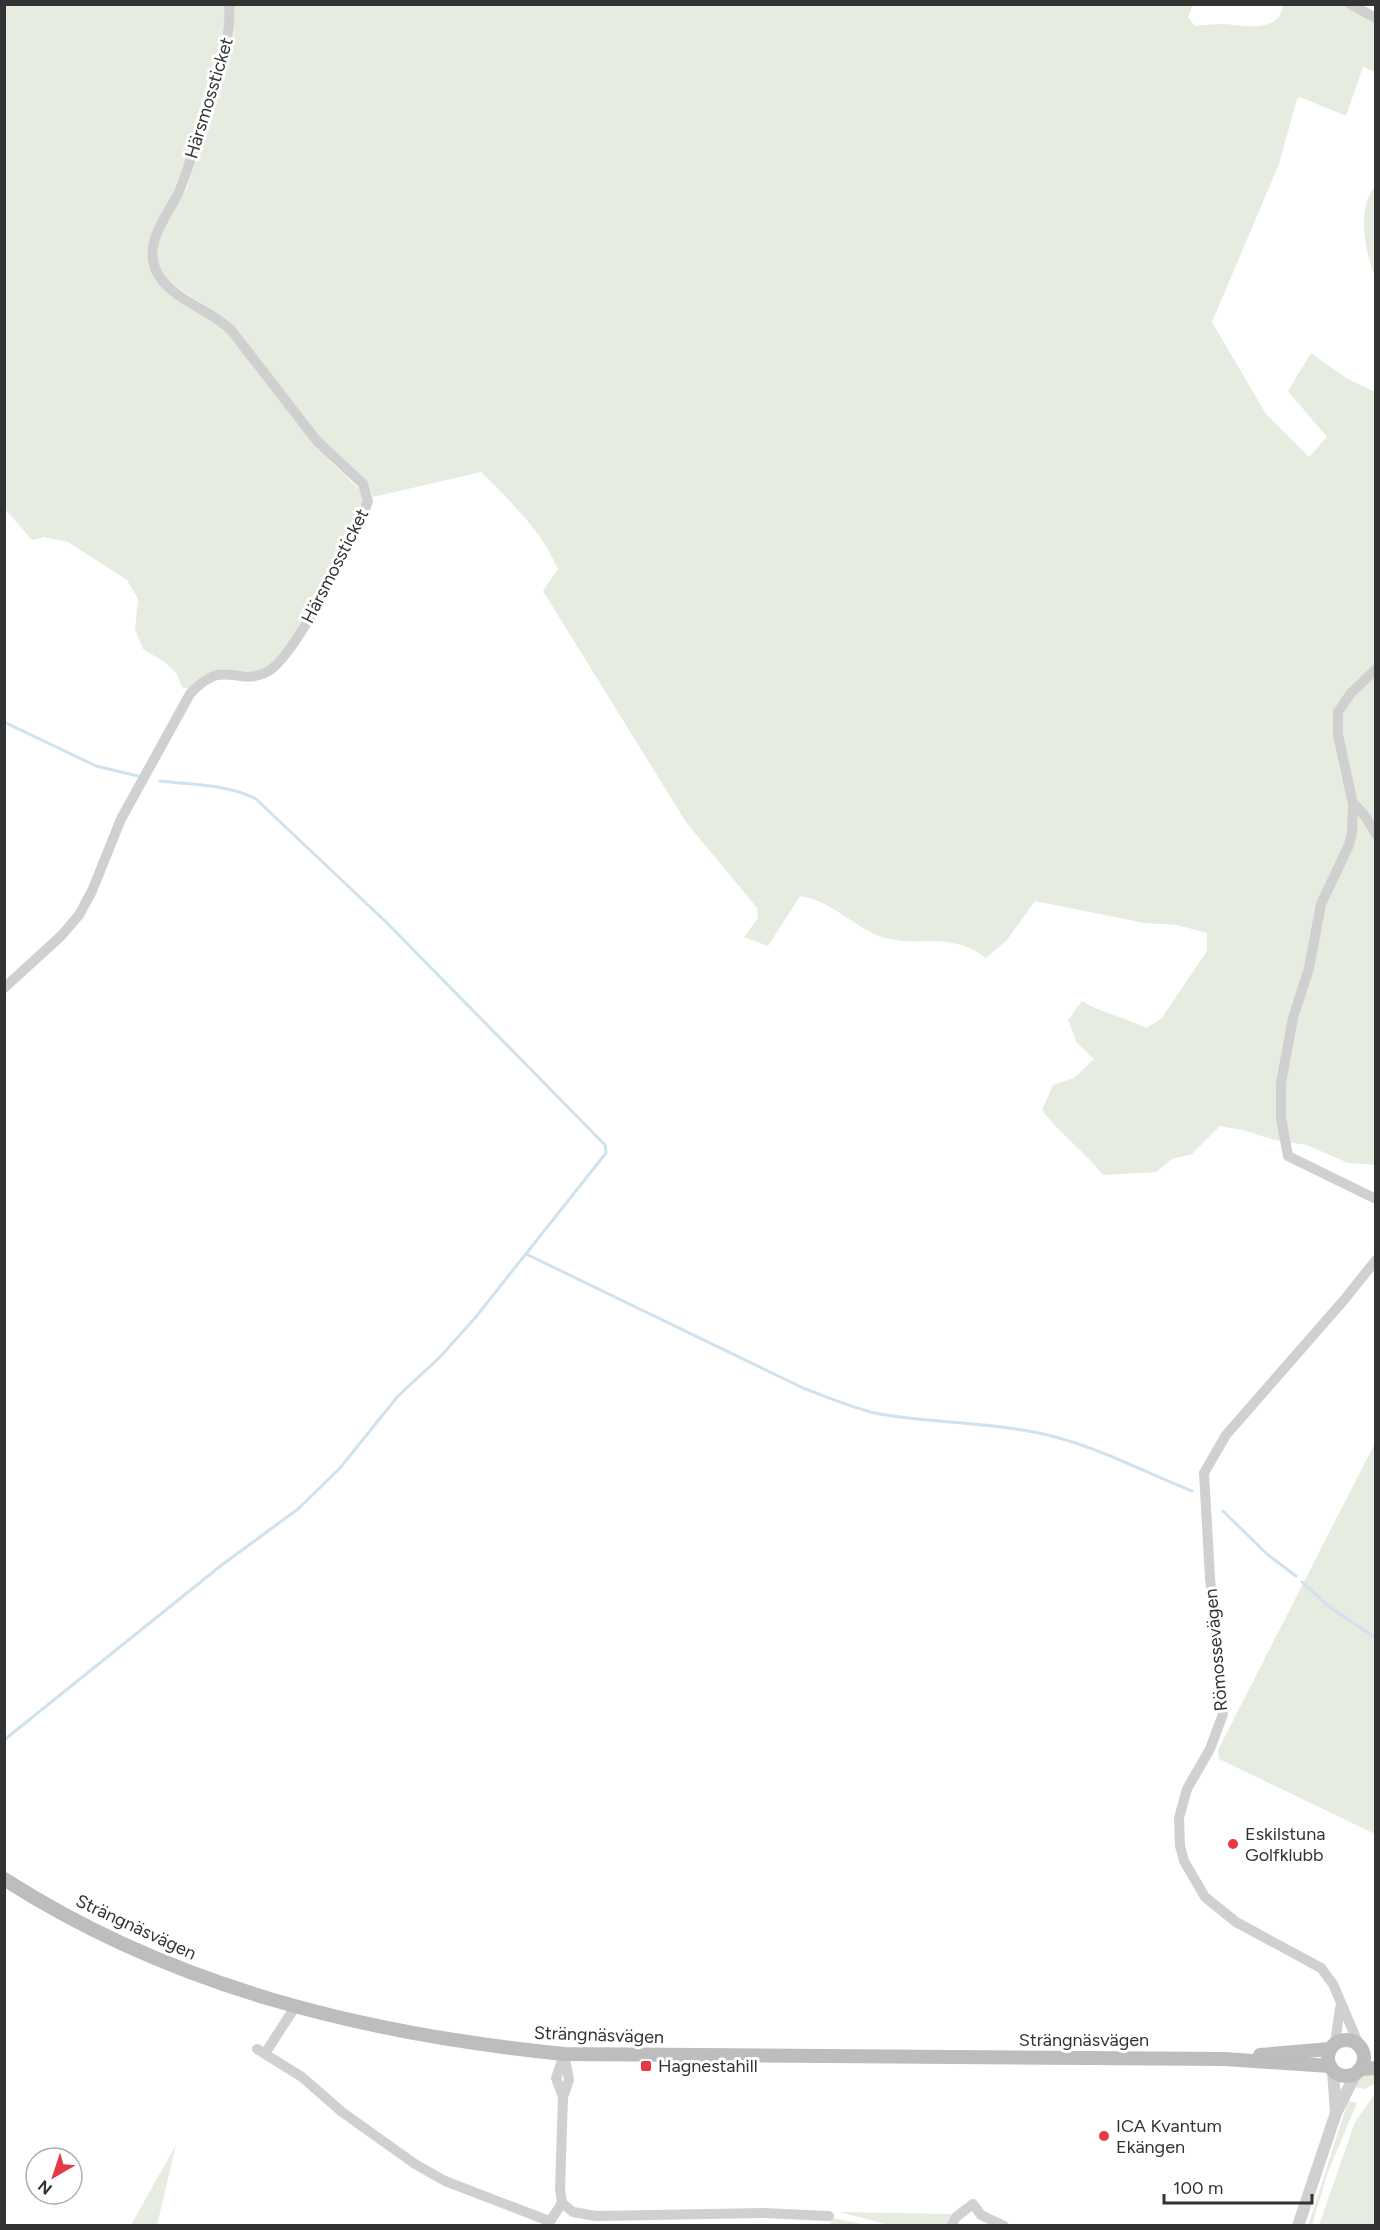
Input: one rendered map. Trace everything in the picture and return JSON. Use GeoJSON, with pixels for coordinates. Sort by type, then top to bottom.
{"type":"FeatureCollection","features":[{"type":"Feature","properties":{"kind":"main road","name":"Strängnäsvägen"},"geometry":{"type":"LineString","coordinates":[[4,1879],[128,1946],[221,1984],[295,2007],[376,2028],[462,2043],[564,2054],[1224,2059],[1332,2069]]}},
{"type":"Feature","properties":{"kind":"main road"},"geometry":{"type":"LineString","coordinates":[[1358,2071],[1364,2061],[1366,2050],[1350,2040],[1333,2046],[1332,2069],[1342,2076],[1376,2068]]}},
{"type":"Feature","properties":{"kind":"main road","name":"Strängnäsvägen"},"geometry":{"type":"LineString","coordinates":[[1224,2059],[1333,2046]]}},
{"type":"Feature","properties":{"kind":"street","name":"Härsmossticket"},"geometry":{"type":"LineString","coordinates":[[4,988],[61,936],[79,915],[92,891],[117,828],[190,694],[203,682],[220,673],[248,676],[266,673],[289,651],[360,522],[368,501],[363,484],[317,441],[231,330],[219,318],[171,290],[156,269],[153,256],[157,233],[183,184],[226,47],[229,4]]}},
{"type":"Feature","properties":{"kind":"street"},"geometry":{"type":"LineString","coordinates":[[1350,4],[1376,18]]}},
{"type":"Feature","properties":{"kind":"street"},"geometry":{"type":"LineString","coordinates":[[1376,669],[1351,693],[1338,712],[1338,735],[1353,803],[1349,845],[1321,904],[1309,968],[1293,1018],[1281,1083],[1281,1118],[1288,1156],[1376,1199]]}},
{"type":"Feature","properties":{"kind":"street"},"geometry":{"type":"LineString","coordinates":[[1353,803],[1365,816],[1376,834]]}},
{"type":"Feature","properties":{"kind":"street","name":"Römossevägen"},"geometry":{"type":"LineString","coordinates":[[1366,2050],[1339,2001],[1333,1984],[1321,1968],[1236,1922],[1205,1897],[1184,1861],[1180,1846],[1179,1818],[1187,1789],[1210,1749],[1223,1714],[1210,1578],[1204,1473],[1226,1435],[1376,1260]]}},
{"type":"Feature","properties":{"kind":"street"},"geometry":{"type":"LineString","coordinates":[[1333,2046],[1341,2018],[1339,2001]]}},
{"type":"Feature","properties":{"kind":"street"},"geometry":{"type":"LineString","coordinates":[[295,2007],[262,2050],[302,2077],[342,2112],[400,2156],[445,2181],[548,2224],[562,2203],[562,2097],[556,2078],[564,2054]]}},
{"type":"Feature","properties":{"kind":"street"},"geometry":{"type":"LineString","coordinates":[[1332,2069],[1336,2113]]}},
{"type":"Feature","properties":{"kind":"street"},"geometry":{"type":"LineString","coordinates":[[1298,2226],[1336,2113],[1358,2071]]}},
{"type":"Feature","properties":{"kind":"street"},"geometry":{"type":"LineString","coordinates":[[562,2203],[573,2212],[585,2215],[647,2220],[701,2220],[764,2213],[829,2216]]}},
{"type":"Feature","properties":{"kind":"street"},"geometry":{"type":"LineString","coordinates":[[951,2226],[956,2217],[973,2204],[981,2215],[1004,2226]]}},
{"type":"Feature","properties":{"kind":"shaded area"},"geometry":{"type":"Polygon","coordinates":[[[1193,4],[1188,17],[1195,26],[1268,24],[1275,21],[1283,5],[1360,5],[1375,12],[1375,72],[1363,67],[1346,116],[1300,97],[1297,99],[1279,164],[1212,322],[1266,414],[1309,457],[1327,437],[1288,391],[1311,353],[1346,378],[1375,392],[1375,1165],[1348,1163],[1307,1145],[1274,1140],[1243,1130],[1220,1126],[1192,1154],[1172,1159],[1156,1172],[1103,1175],[1042,1110],[1053,1085],[1074,1078],[1094,1059],[1077,1043],[1068,1020],[1082,1001],[1146,1028],[1161,1019],[1207,951],[1207,933],[1177,925],[1144,923],[1035,901],[1006,941],[986,958],[959,944],[893,940],[879,936],[832,908],[800,896],[768,946],[744,937],[758,918],[757,908],[686,822],[543,591],[558,569],[543,542],[524,517],[481,472],[373,497],[370,488],[322,440],[230,322],[166,280],[159,267],[157,245],[165,224],[187,188],[228,61],[234,33],[233,5],[1193,4]]]}},
{"type":"Feature","properties":{"kind":"shaded area"},"geometry":{"type":"Polygon","coordinates":[[[4,5],[228,5],[229,18],[200,130],[154,235],[159,280],[226,327],[317,448],[363,493],[365,504],[295,639],[263,672],[236,671],[191,690],[182,687],[177,674],[166,663],[143,649],[135,629],[138,599],[127,580],[68,542],[44,537],[32,540],[5,509],[4,5]]]}},
{"type":"Feature","properties":{"kind":"shaded area"},"geometry":{"type":"Polygon","coordinates":[[[1375,186],[1375,277],[1368,255],[1364,218],[1369,196],[1375,186]]]}},
{"type":"Feature","properties":{"kind":"shaded area"},"geometry":{"type":"Polygon","coordinates":[[[1375,1443],[1375,1834],[1219,1759],[1218,1750],[1375,1443]]]}},
{"type":"Feature","properties":{"kind":"shaded area"},"geometry":{"type":"Polygon","coordinates":[[[1370,2071],[1375,2071],[1375,2084],[1364,2089],[1355,2087],[1359,2078],[1370,2071]]]}},
{"type":"Feature","properties":{"kind":"shaded area"},"geometry":{"type":"Polygon","coordinates":[[[1375,2094],[1375,2225],[1319,2225],[1355,2122],[1375,2094]]]}},
{"type":"Feature","properties":{"kind":"shaded area"},"geometry":{"type":"Polygon","coordinates":[[[1348,2101],[1357,2103],[1328,2172],[1312,2225],[1308,2226],[1348,2101]]]}},
{"type":"Feature","properties":{"kind":"shaded area"},"geometry":{"type":"Polygon","coordinates":[[[176,2145],[157,2225],[131,2225],[176,2145]]]}},
{"type":"Feature","properties":{"kind":"shaded area"},"geometry":{"type":"Polygon","coordinates":[[[840,2212],[952,2214],[945,2225],[889,2225],[840,2212]]]}},
{"type":"Feature","properties":{"kind":"shaded area"},"geometry":{"type":"Polygon","coordinates":[[[832,2218],[867,2225],[834,2226],[830,2225],[832,2218]]]}},
{"type":"Feature","properties":{"kind":"waterway"},"geometry":{"type":"LineString","coordinates":[[4,722],[96,766],[142,777]]}},
{"type":"Feature","properties":{"kind":"waterway"},"geometry":{"type":"LineString","coordinates":[[4,1740],[223,1564],[298,1509],[340,1468],[398,1396],[440,1357],[475,1318],[606,1153],[605,1145],[387,923],[256,799],[234,790],[160,781]]}},
{"type":"Feature","properties":{"kind":"waterway"},"geometry":{"type":"LineString","coordinates":[[526,1254],[803,1388],[851,1406],[899,1417],[996,1426],[1055,1437],[1095,1450],[1192,1491]]}},
{"type":"Feature","properties":{"kind":"waterway"},"geometry":{"type":"LineString","coordinates":[[1223,1511],[1267,1554],[1296,1576]]}},
{"type":"Feature","properties":{"kind":"waterway"},"geometry":{"type":"LineString","coordinates":[[1302,1582],[1331,1608],[1376,1638]]}},
{"type":"Feature","properties":{"kind":"place","name":"Eskilstuna Golfklubb"},"geometry":{"type":"Point","coordinates":[1233,1844]}},
{"type":"Feature","properties":{"kind":"place","name":"Hagnestahill"},"geometry":{"type":"Point","coordinates":[646,2066]}},
{"type":"Feature","properties":{"kind":"place","name":"ICA Kvantum Ekängen"},"geometry":{"type":"Point","coordinates":[1104,2136]}}]}
